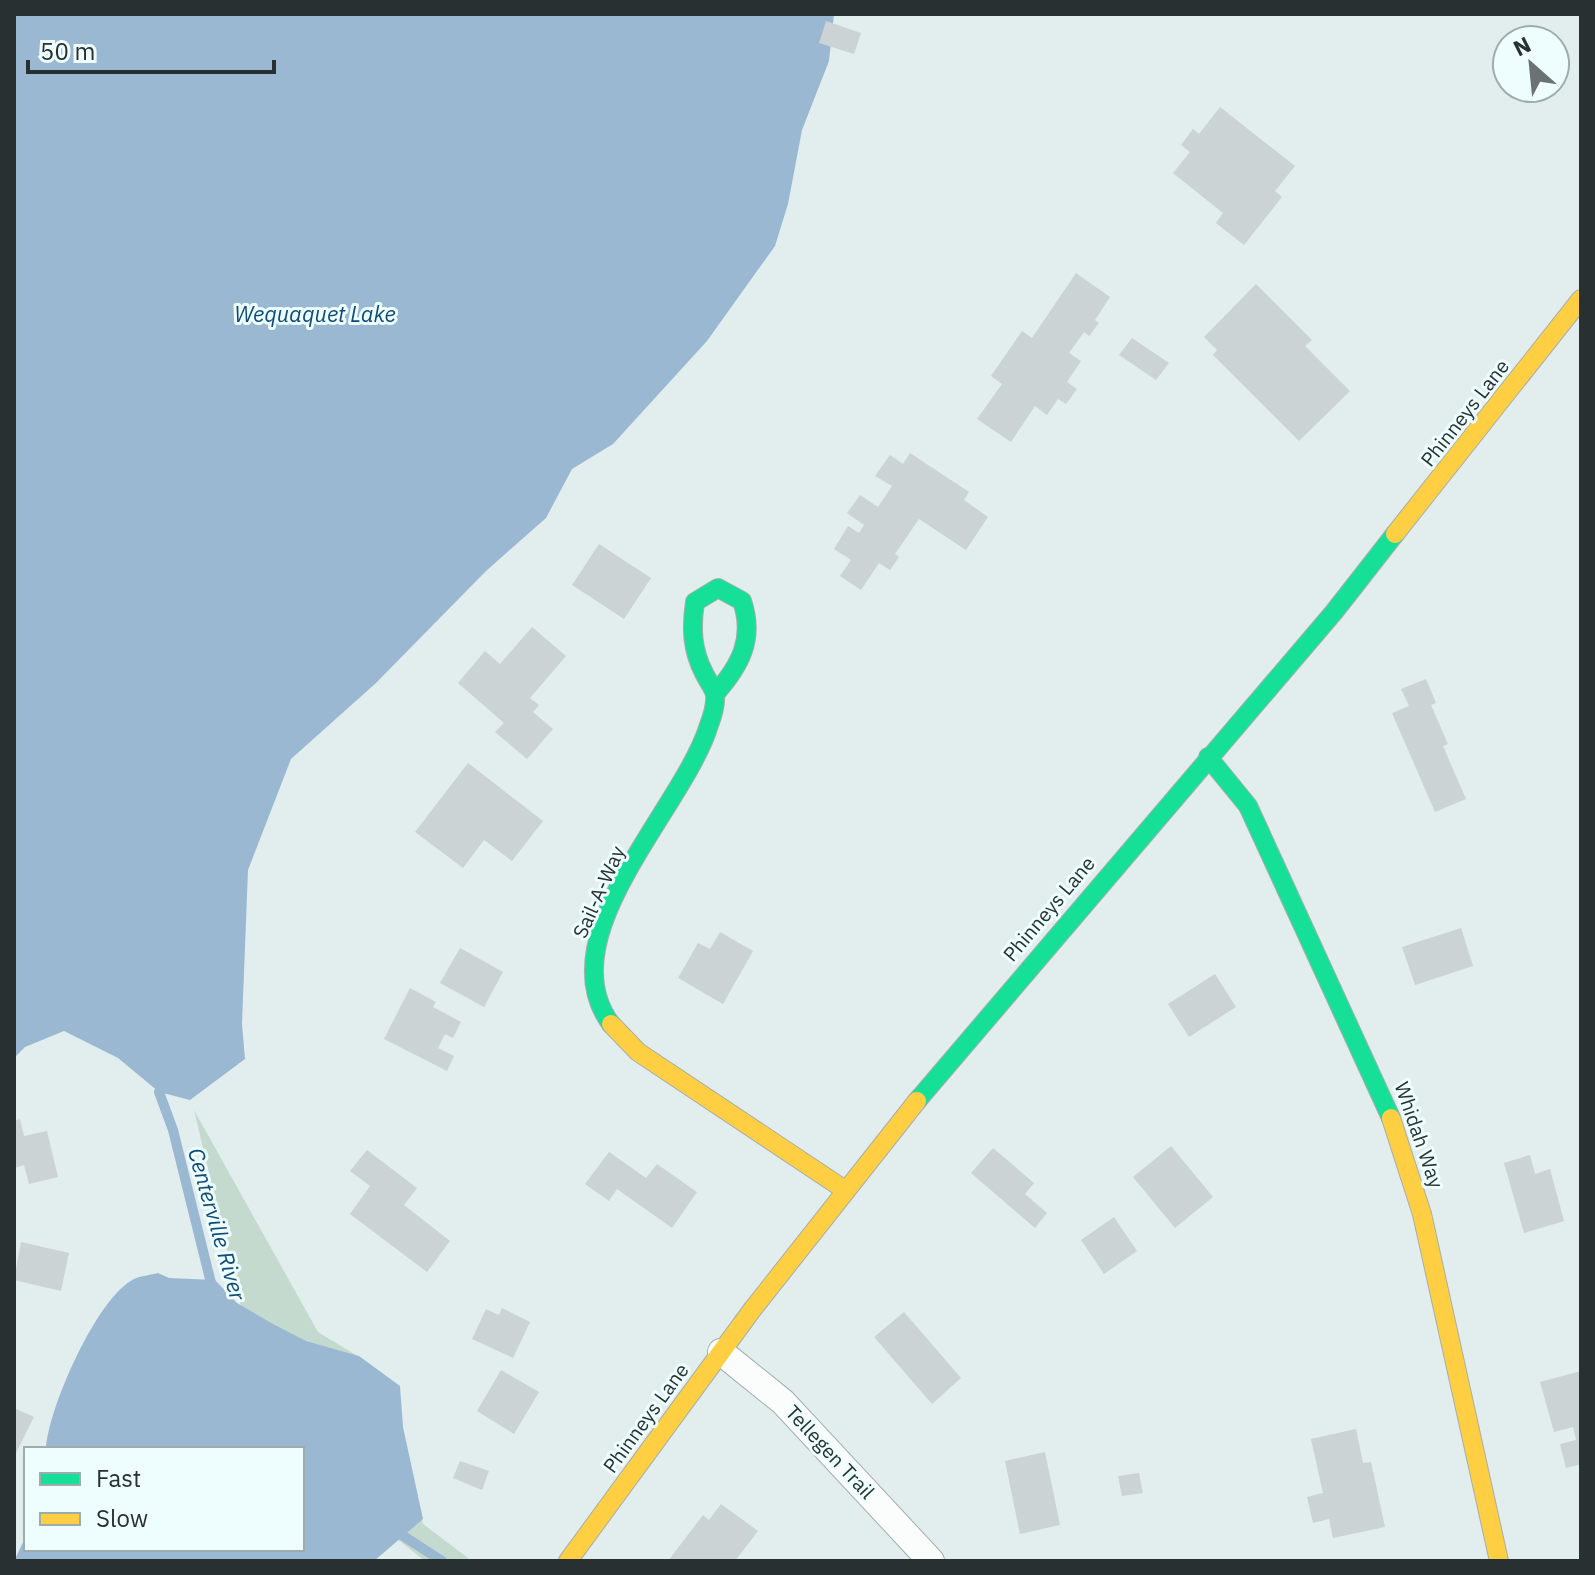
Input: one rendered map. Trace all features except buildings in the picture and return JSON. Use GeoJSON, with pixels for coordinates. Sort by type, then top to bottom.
{"type":"FeatureCollection","features":[{"type":"Feature","properties":{"kind":"street","name":"Phinneys Lane"},"geometry":{"type":"LineString","coordinates":[[568,1561],[721,1352],[845,1190],[1208,757],[1334,612],[1581,299]]}},
{"type":"Feature","properties":{"kind":"street","name":"Sail-A-Way"},"geometry":{"type":"LineString","coordinates":[[715,694],[690,641],[695,602],[705,593],[718,588],[742,601],[749,626],[742,661],[715,694],[706,735],[610,913],[596,948],[593,986],[609,1023],[638,1052],[845,1190]]}},
{"type":"Feature","properties":{"kind":"street","name":"Whidah Way"},"geometry":{"type":"LineString","coordinates":[[1208,757],[1223,771],[1248,806],[1379,1087],[1404,1150],[1433,1260],[1499,1561]]}},
{"type":"Feature","properties":{"kind":"street","name":"Tellegen Trail"},"geometry":{"type":"LineString","coordinates":[[721,1352],[783,1402],[931,1561]]}},
{"type":"Feature","properties":{"kind":"green space"},"geometry":{"type":"Polygon","coordinates":[[[194,1110],[318,1332],[361,1358],[395,1416],[423,1524],[472,1561],[425,1561],[397,1539],[255,1343],[239,1300],[194,1110]]]}},
{"type":"Feature","properties":{"kind":"water","name":"Wequaquet Lake"},"geometry":{"type":"Polygon","coordinates":[[[14,14],[834,14],[829,61],[802,130],[788,204],[775,246],[707,341],[613,444],[572,469],[546,518],[486,571],[376,683],[291,759],[248,870],[242,1024],[245,1059],[190,1100],[159,1092],[118,1058],[64,1031],[25,1047],[14,1058],[14,14]]]}},
{"type":"Feature","properties":{"kind":"water"},"geometry":{"type":"Polygon","coordinates":[[[158,1273],[169,1278],[215,1280],[237,1303],[273,1324],[306,1341],[359,1356],[400,1386],[403,1427],[423,1519],[374,1561],[14,1561],[24,1540],[24,1551],[304,1551],[304,1447],[46,1447],[55,1408],[90,1330],[120,1290],[134,1279],[158,1273]]]}},
{"type":"Feature","properties":{"kind":"waterway","name":"Centerville River"},"geometry":{"type":"LineString","coordinates":[[159,1092],[173,1130],[213,1291]]}},
{"type":"Feature","properties":{"kind":"waterway","name":"Centerville River"},"geometry":{"type":"LineString","coordinates":[[394,1530],[442,1561]]}},
{"type":"Feature","properties":{"kind":"traffic: fast"},"geometry":{"type":"LineString","coordinates":[[917,1101],[1334,612],[1395,534]]}},
{"type":"Feature","properties":{"kind":"traffic: fast"},"geometry":{"type":"LineString","coordinates":[[611,1024],[596,990],[595,952],[607,913],[626,873],[695,758],[710,722],[715,695],[697,656],[693,621],[695,602],[718,588],[742,601],[747,628],[738,662],[715,694]]}},
{"type":"Feature","properties":{"kind":"traffic: fast"},"geometry":{"type":"LineString","coordinates":[[1208,757],[1248,806],[1391,1118]]}},
{"type":"Feature","properties":{"kind":"traffic: slow"},"geometry":{"type":"LineString","coordinates":[[1395,534],[1581,299]]}},
{"type":"Feature","properties":{"kind":"traffic: slow"},"geometry":{"type":"LineString","coordinates":[[611,1024],[638,1052],[845,1190]]}},
{"type":"Feature","properties":{"kind":"traffic: slow"},"geometry":{"type":"LineString","coordinates":[[568,1561],[752,1310],[917,1101]]}},
{"type":"Feature","properties":{"kind":"traffic: slow"},"geometry":{"type":"LineString","coordinates":[[1391,1118],[1422,1214],[1499,1561]]}}]}
